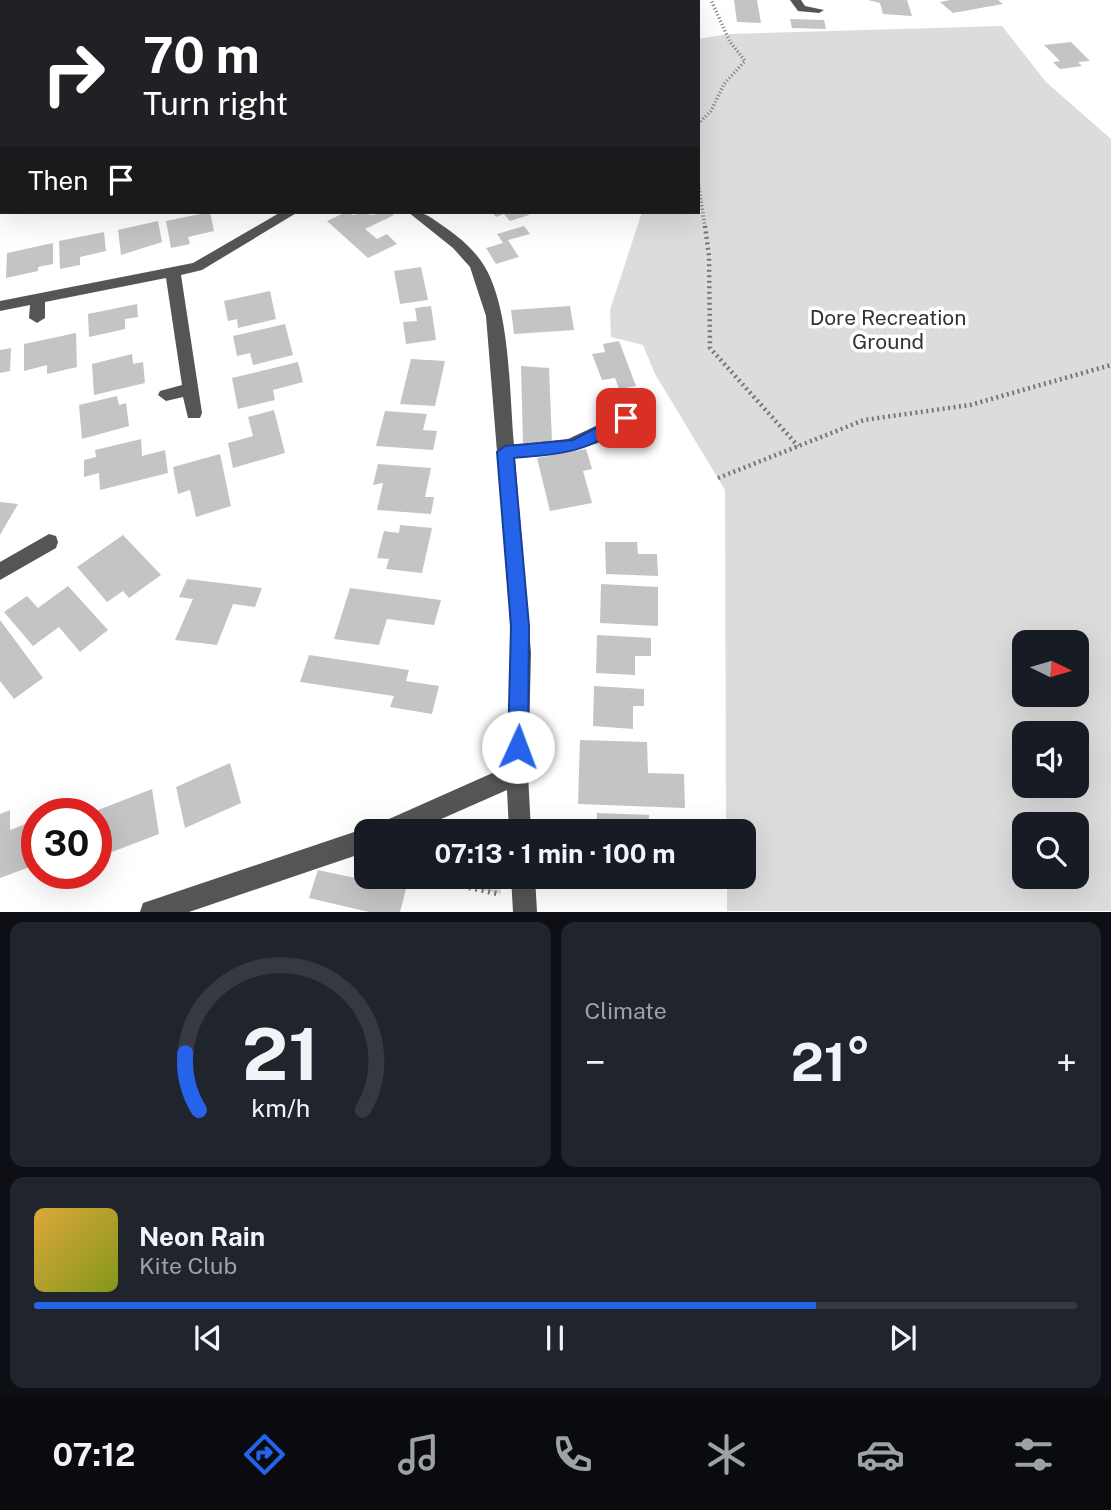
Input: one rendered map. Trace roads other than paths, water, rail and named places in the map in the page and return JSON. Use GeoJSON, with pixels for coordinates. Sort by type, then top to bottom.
{"type":"FeatureCollection","features":[{"type":"Feature","properties":{"kind":"street"},"geometry":{"type":"LineString","coordinates":[[795,0],[802,9],[819,10]]}},
{"type":"Feature","properties":{"kind":"street"},"geometry":{"type":"LineString","coordinates":[[0,306],[173,273],[212,261],[288,214]]}},
{"type":"Feature","properties":{"kind":"street"},"geometry":{"type":"LineString","coordinates":[[418,214],[471,254],[489,290],[500,362],[521,653],[517,774],[519,819]]}},
{"type":"Feature","properties":{"kind":"street"},"geometry":{"type":"LineString","coordinates":[[173,273],[194,414]]}},
{"type":"Feature","properties":{"kind":"street"},"geometry":{"type":"LineString","coordinates":[[37,318],[38,299]]}},
{"type":"Feature","properties":{"kind":"street"},"geometry":{"type":"LineString","coordinates":[[166,395],[189,389]]}},
{"type":"Feature","properties":{"kind":"street"},"geometry":{"type":"LineString","coordinates":[[505,452],[574,446],[593,439],[626,418]]}},
{"type":"Feature","properties":{"kind":"street"},"geometry":{"type":"LineString","coordinates":[[0,572],[49,542]]}},
{"type":"Feature","properties":{"kind":"street"},"geometry":{"type":"LineString","coordinates":[[415,819],[517,774]]}},
{"type":"Feature","properties":{"kind":"street"},"geometry":{"type":"LineString","coordinates":[[152,912],[354,844]]}},
{"type":"Feature","properties":{"kind":"park label","name":"Dore Recreation Ground"},"geometry":{"type":"Point","coordinates":[888,330]}}]}
